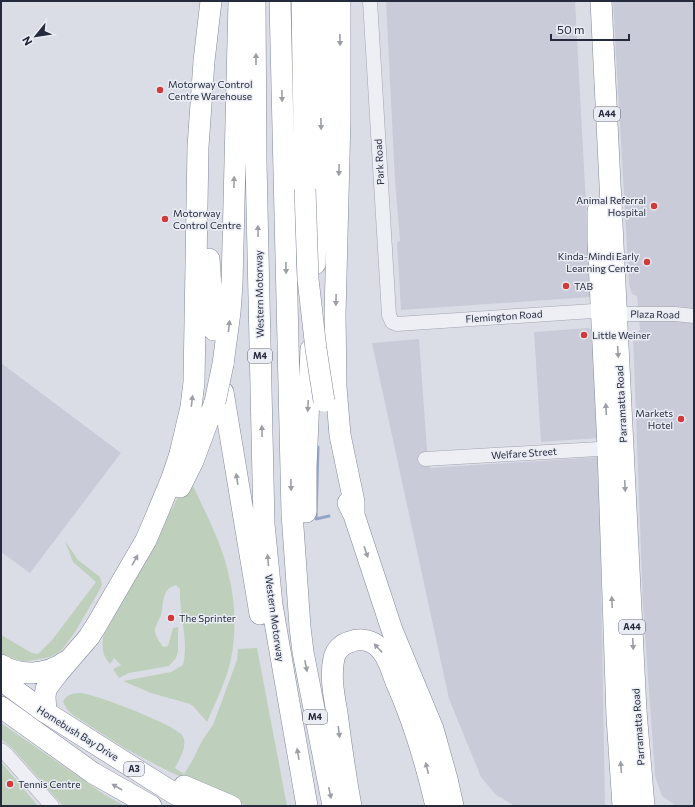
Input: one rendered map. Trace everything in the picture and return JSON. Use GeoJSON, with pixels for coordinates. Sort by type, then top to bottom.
{"type":"FeatureCollection","features":[{"type":"Feature","properties":{"kind":"highway"},"geometry":{"type":"LineString","coordinates":[[186,458],[194,382],[198,147],[210,1]]}},
{"type":"Feature","properties":{"kind":"highway"},"geometry":{"type":"LineString","coordinates":[[214,330],[209,274],[209,191],[222,1]]}},
{"type":"Feature","properties":{"kind":"highway"},"geometry":{"type":"LineString","coordinates":[[34,731],[46,713],[46,689],[96,626],[146,540],[166,511],[186,458],[219,397],[230,318],[232,284],[239,1]]}},
{"type":"Feature","properties":{"kind":"highway","name":"Western Motorway"},"geometry":{"type":"LineString","coordinates":[[255,1],[256,162],[264,524],[272,605],[307,806]]}},
{"type":"Feature","properties":{"kind":"highway","name":"M4"},"geometry":{"type":"LineString","coordinates":[[280,1],[292,513],[303,652],[333,806]]}},
{"type":"Feature","properties":{"kind":"highway"},"geometry":{"type":"LineString","coordinates":[[302,1],[308,279],[324,401],[348,503],[354,515],[392,630],[452,772],[460,806]]}},
{"type":"Feature","properties":{"kind":"highway","name":"M4"},"geometry":{"type":"LineString","coordinates":[[300,627],[307,560],[307,421],[320,172],[321,132],[319,1]]}},
{"type":"Feature","properties":{"kind":"highway"},"geometry":{"type":"LineString","coordinates":[[340,1],[340,110],[335,315],[336,387],[340,435],[354,502],[354,515]]}},
{"type":"Feature","properties":{"kind":"highway","name":"Parramatta Road"},"geometry":{"type":"LineString","coordinates":[[588,1],[609,312]]}},
{"type":"Feature","properties":{"kind":"highway","name":"Parramatta Road"},"geometry":{"type":"LineString","coordinates":[[601,1],[609,312],[615,448],[636,711],[645,803]]}},
{"type":"Feature","properties":{"kind":"highway","name":"Western Motorway"},"geometry":{"type":"LineString","coordinates":[[219,397],[265,644],[285,682]]}},
{"type":"Feature","properties":{"kind":"highway","name":"Parramatta Road"},"geometry":{"type":"LineString","coordinates":[[615,448],[617,717],[624,806]]}},
{"type":"Feature","properties":{"kind":"highway"},"geometry":{"type":"LineString","coordinates":[[351,806],[332,678],[332,666],[336,652],[340,648],[350,642],[362,640],[374,643],[379,648],[390,666],[407,706],[426,762],[436,806]]}},
{"type":"Feature","properties":{"kind":"highway"},"geometry":{"type":"LineString","coordinates":[[1,665],[23,672],[37,673],[52,670],[70,658]]}},
{"type":"Feature","properties":{"kind":"highway","name":"Homebush Bay Drive"},"geometry":{"type":"LineString","coordinates":[[1,680],[46,713],[71,729],[175,794],[199,806]]}},
{"type":"Feature","properties":{"kind":"highway","name":"A3"},"geometry":{"type":"LineString","coordinates":[[1,707],[94,773],[151,806]]}},
{"type":"Feature","properties":{"kind":"highway"},"geometry":{"type":"LineString","coordinates":[[71,729],[168,778],[232,806]]}},
{"type":"Feature","properties":{"kind":"highway"},"geometry":{"type":"LineString","coordinates":[[433,729],[453,806]]}},
{"type":"Feature","properties":{"kind":"street","name":"Park Road"},"geometry":{"type":"LineString","coordinates":[[370,1],[388,315],[392,322]]}},
{"type":"Feature","properties":{"kind":"street","name":"Flemington Road"},"geometry":{"type":"LineString","coordinates":[[392,322],[397,324],[546,313],[593,311],[609,312]]}},
{"type":"Feature","properties":{"kind":"street","name":"Plaza Road"},"geometry":{"type":"LineString","coordinates":[[609,312],[694,316]]}},
{"type":"Feature","properties":{"kind":"street","name":"Welfare Street"},"geometry":{"type":"LineString","coordinates":[[425,459],[615,448]]}},
{"type":"Feature","properties":{"kind":"street"},"geometry":{"type":"LineString","coordinates":[[1,750],[52,806]]}},
{"type":"Feature","properties":{"kind":"shaded area"},"geometry":{"type":"Polygon","coordinates":[[[386,1],[575,1],[591,297],[401,310],[397,242],[400,241],[395,181],[386,1]]]}},
{"type":"Feature","properties":{"kind":"shaded area"},"geometry":{"type":"Polygon","coordinates":[[[613,1],[694,1],[694,806],[676,806],[662,796],[655,776],[643,606],[633,336],[640,330],[637,296],[632,294],[629,284],[613,1]]]}},
{"type":"Feature","properties":{"kind":"shaded area"},"geometry":{"type":"Polygon","coordinates":[[[589,328],[594,334],[598,438],[541,442],[534,332],[589,328]]]}},
{"type":"Feature","properties":{"kind":"shaded area"},"geometry":{"type":"Polygon","coordinates":[[[419,339],[427,450],[430,468],[599,457],[605,806],[515,806],[496,795],[481,777],[449,699],[372,343],[419,339]]]}},
{"type":"Feature","properties":{"kind":"shaded area"},"geometry":{"type":"Polygon","coordinates":[[[1,363],[121,453],[30,573],[1,552],[1,363]]]}},
{"type":"Feature","properties":{"kind":"green space"},"geometry":{"type":"Polygon","coordinates":[[[189,477],[224,557],[232,590],[234,614],[233,648],[229,667],[224,683],[207,722],[190,704],[151,693],[123,681],[171,672],[183,665],[185,646],[180,589],[176,585],[171,587],[165,593],[161,615],[155,630],[163,647],[168,646],[173,628],[178,627],[178,651],[176,658],[169,666],[129,673],[119,678],[113,669],[121,665],[114,658],[110,664],[105,657],[103,648],[103,637],[189,477]]]}},
{"type":"Feature","properties":{"kind":"green space"},"geometry":{"type":"Polygon","coordinates":[[[65,541],[78,560],[100,577],[102,585],[99,591],[75,632],[61,651],[50,657],[24,662],[1,654],[1,635],[32,653],[38,654],[52,640],[96,582],[73,562],[65,541]]]}},
{"type":"Feature","properties":{"kind":"green space"},"geometry":{"type":"Polygon","coordinates":[[[257,648],[287,806],[247,806],[168,771],[126,749],[73,715],[63,702],[65,698],[71,694],[86,694],[131,709],[175,729],[184,739],[184,747],[175,768],[184,774],[203,739],[213,725],[237,660],[238,649],[257,648]]]}},
{"type":"Feature","properties":{"kind":"green space"},"geometry":{"type":"Polygon","coordinates":[[[1,723],[105,795],[125,806],[63,806],[14,750],[1,739],[1,723]]]}},
{"type":"Feature","properties":{"kind":"green space","name":"Tennis Centre"},"geometry":{"type":"Polygon","coordinates":[[[1,762],[38,806],[1,806],[1,762]]]}},
{"type":"Feature","properties":{"kind":"waterway"},"geometry":{"type":"LineString","coordinates":[[318,447],[316,519],[329,516]]}},
{"type":"Feature","properties":{"kind":"place","name":"Motorway Control Centre Warehouse"},"geometry":{"type":"Point","coordinates":[160,90]}},
{"type":"Feature","properties":{"kind":"place","name":"Animal Referral Hospital"},"geometry":{"type":"Point","coordinates":[654,206]}},
{"type":"Feature","properties":{"kind":"place","name":"Motorway Control Centre"},"geometry":{"type":"Point","coordinates":[165,219]}},
{"type":"Feature","properties":{"kind":"place","name":"Kinda-Mindi Early Learning Centre"},"geometry":{"type":"Point","coordinates":[647,262]}},
{"type":"Feature","properties":{"kind":"place","name":"TAB"},"geometry":{"type":"Point","coordinates":[566,286]}},
{"type":"Feature","properties":{"kind":"place","name":"Little Weiner"},"geometry":{"type":"Point","coordinates":[584,335]}},
{"type":"Feature","properties":{"kind":"place","name":"Markets Hotel"},"geometry":{"type":"Point","coordinates":[681,419]}},
{"type":"Feature","properties":{"kind":"place","name":"The Sprinter"},"geometry":{"type":"Point","coordinates":[171,618]}},
{"type":"Feature","properties":{"kind":"place","name":"Tennis Centre"},"geometry":{"type":"Point","coordinates":[10,784]}}]}
